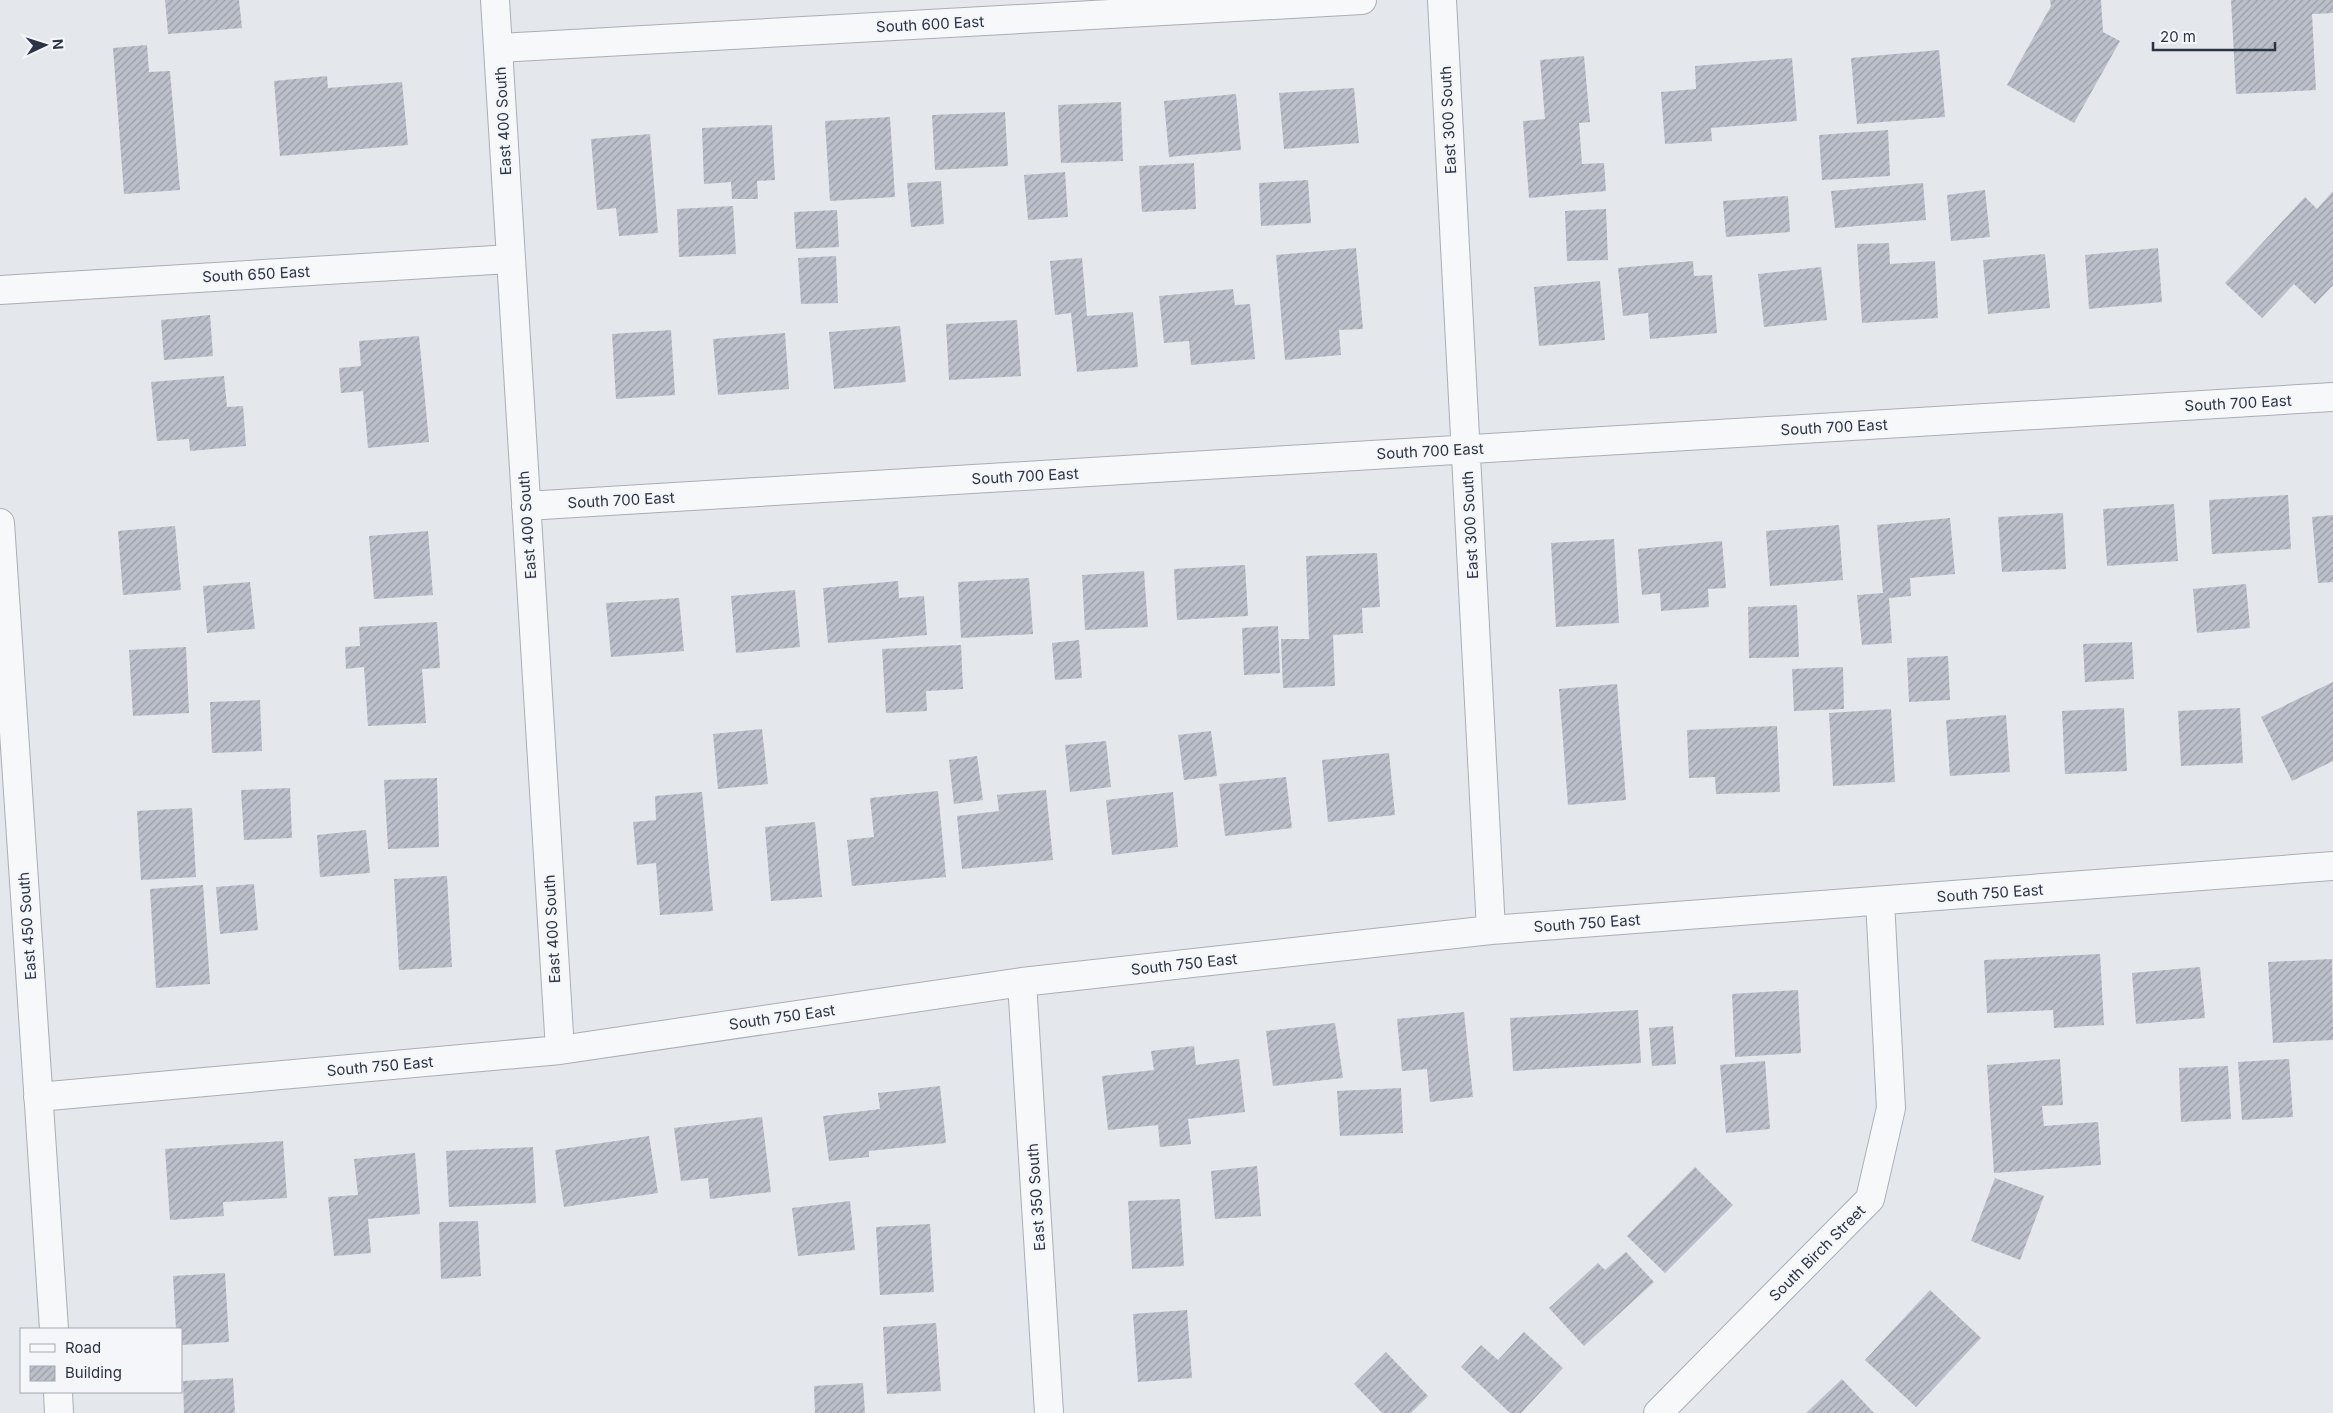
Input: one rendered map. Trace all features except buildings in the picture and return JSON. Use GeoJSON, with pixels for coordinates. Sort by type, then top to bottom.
{"type":"FeatureCollection","features":[{"type":"Feature","properties":{"kind":"street","name":"East 400 South"},"geometry":{"type":"LineString","coordinates":[[496,0],[560,1050]]}},
{"type":"Feature","properties":{"kind":"street","name":"South 600 East"},"geometry":{"type":"LineString","coordinates":[[498,48],[949,12],[1362,0]]}},
{"type":"Feature","properties":{"kind":"street","name":"East 300 South"},"geometry":{"type":"LineString","coordinates":[[1442,0],[1491,930]]}},
{"type":"Feature","properties":{"kind":"street","name":"South 650 East"},"geometry":{"type":"LineString","coordinates":[[0,290],[511,259]]}},
{"type":"Feature","properties":{"kind":"street","name":"South 700 East"},"geometry":{"type":"LineString","coordinates":[[526,506],[2333,397]]}},
{"type":"Feature","properties":{"kind":"street","name":"East 450 South"},"geometry":{"type":"LineString","coordinates":[[0,523],[54,1328]]}},
{"type":"Feature","properties":{"kind":"street","name":"South 750 East"},"geometry":{"type":"LineString","coordinates":[[38,1097],[560,1050],[1022,982],[1491,930],[2333,866]]}},
{"type":"Feature","properties":{"kind":"street","name":"South Birch Street"},"geometry":{"type":"LineString","coordinates":[[1658,1413],[1870,1199],[1891,1108],[1880,901]]}},
{"type":"Feature","properties":{"kind":"street","name":"East 350 South"},"geometry":{"type":"LineString","coordinates":[[1022,982],[1049,1413]]}},
{"type":"Feature","properties":{"kind":"street"},"geometry":{"type":"LineString","coordinates":[[58,1393],[59,1413]]}}]}
